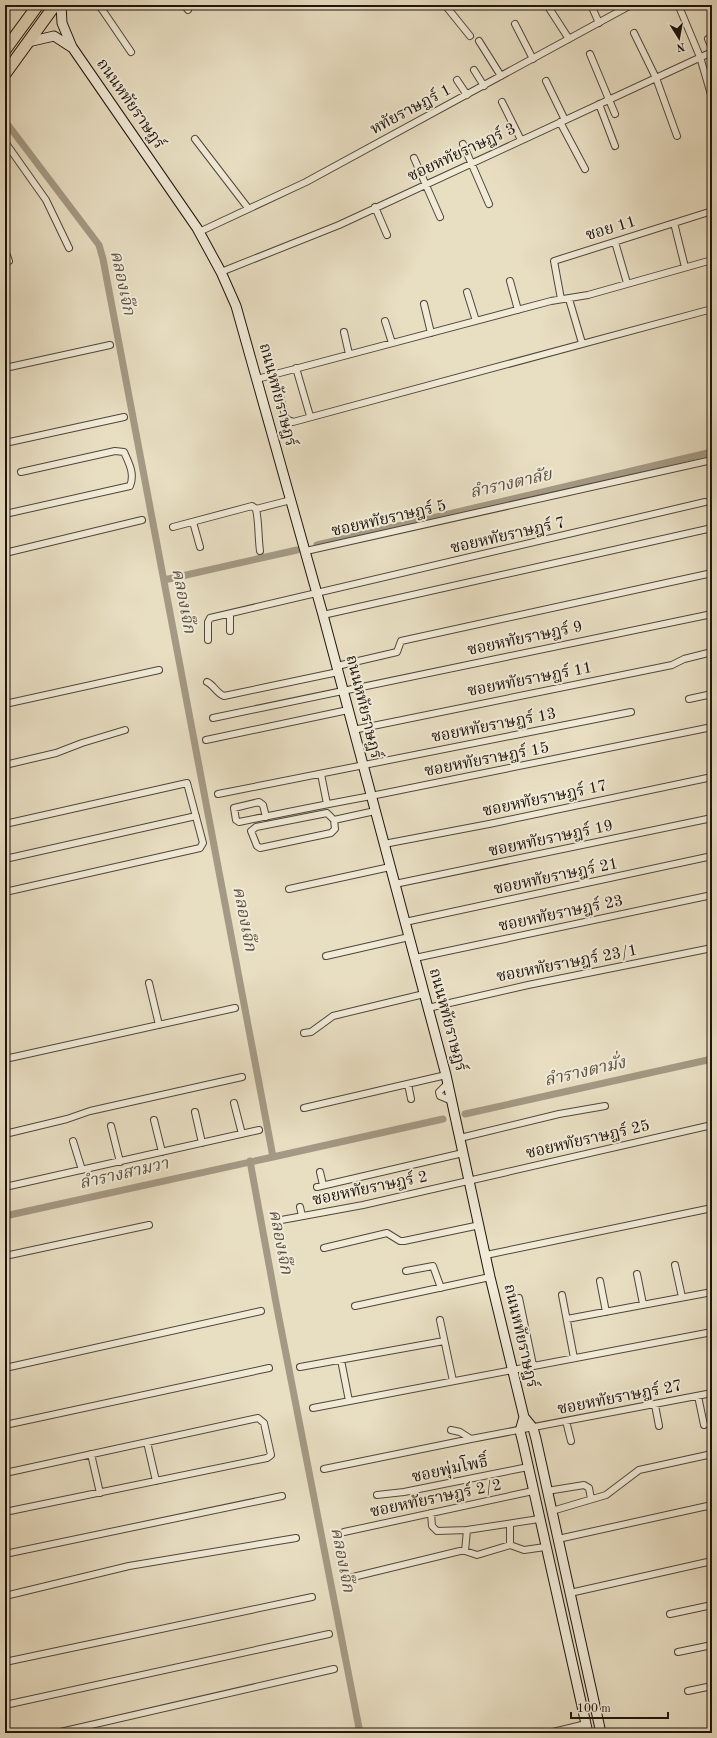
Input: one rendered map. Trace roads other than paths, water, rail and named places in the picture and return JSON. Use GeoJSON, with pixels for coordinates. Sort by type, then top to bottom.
{"type":"FeatureCollection","features":[{"type":"Feature","properties":{"kind":"highway"},"geometry":{"type":"LineString","coordinates":[[5,50],[38,5]]}},
{"type":"Feature","properties":{"kind":"highway"},"geometry":{"type":"LineString","coordinates":[[5,74],[55,5]]}},
{"type":"Feature","properties":{"kind":"main road","name":"ถนนหทัยราษฎร์"},"geometry":{"type":"LineString","coordinates":[[61,5],[62,23],[72,48],[199,232],[221,272],[236,306],[306,551],[447,1079],[480,1225],[490,1277],[512,1369],[524,1417],[533,1428],[601,1733]]}},
{"type":"Feature","properties":{"kind":"main road","name":"ถนนหทัยราษฎร์"},"geometry":{"type":"LineString","coordinates":[[28,42],[54,36],[72,48]]}},
{"type":"Feature","properties":{"kind":"main road","name":"ถนนหทัยราษฎร์"},"geometry":{"type":"LineString","coordinates":[[524,1417],[520,1431],[587,1728]]}},
{"type":"Feature","properties":{"kind":"street"},"geometry":{"type":"LineString","coordinates":[[99,5],[131,52]]}},
{"type":"Feature","properties":{"kind":"street"},"geometry":{"type":"LineString","coordinates":[[445,5],[470,36]]}},
{"type":"Feature","properties":{"kind":"street"},"geometry":{"type":"LineString","coordinates":[[547,5],[569,39]]}},
{"type":"Feature","properties":{"kind":"street"},"geometry":{"type":"LineString","coordinates":[[591,5],[599,22]]}},
{"type":"Feature","properties":{"kind":"street","name":"หทัยราษฎร์ 1"},"geometry":{"type":"LineString","coordinates":[[199,232],[306,182],[631,5]]}},
{"type":"Feature","properties":{"kind":"street"},"geometry":{"type":"LineString","coordinates":[[680,9],[700,57],[712,98]]}},
{"type":"Feature","properties":{"kind":"street"},"geometry":{"type":"LineString","coordinates":[[514,24],[533,59]]}},
{"type":"Feature","properties":{"kind":"street"},"geometry":{"type":"LineString","coordinates":[[634,33],[656,78],[676,136]]}},
{"type":"Feature","properties":{"kind":"street"},"geometry":{"type":"LineString","coordinates":[[708,39],[712,48]]}},
{"type":"Feature","properties":{"kind":"street"},"geometry":{"type":"LineString","coordinates":[[479,41],[501,76]]}},
{"type":"Feature","properties":{"kind":"street","name":"ซอยหทัยราษฎร์ 3"},"geometry":{"type":"LineString","coordinates":[[221,272],[339,225],[712,52]]}},
{"type":"Feature","properties":{"kind":"street"},"geometry":{"type":"LineString","coordinates":[[590,54],[615,114]]}},
{"type":"Feature","properties":{"kind":"street"},"geometry":{"type":"LineString","coordinates":[[474,70],[484,86]]}},
{"type":"Feature","properties":{"kind":"street"},"geometry":{"type":"LineString","coordinates":[[456,80],[466,95]]}},
{"type":"Feature","properties":{"kind":"street"},"geometry":{"type":"LineString","coordinates":[[546,81],[585,169]]}},
{"type":"Feature","properties":{"kind":"street"},"geometry":{"type":"LineString","coordinates":[[502,102],[521,140]]}},
{"type":"Feature","properties":{"kind":"street"},"geometry":{"type":"LineString","coordinates":[[599,104],[615,146]]}},
{"type":"Feature","properties":{"kind":"street"},"geometry":{"type":"LineString","coordinates":[[195,140],[248,208]]}},
{"type":"Feature","properties":{"kind":"street"},"geometry":{"type":"LineString","coordinates":[[5,142],[48,204],[69,248]]}},
{"type":"Feature","properties":{"kind":"street"},"geometry":{"type":"LineString","coordinates":[[463,144],[489,204]]}},
{"type":"Feature","properties":{"kind":"street"},"geometry":{"type":"LineString","coordinates":[[414,158],[440,217]]}},
{"type":"Feature","properties":{"kind":"street"},"geometry":{"type":"LineString","coordinates":[[375,207],[387,235]]}},
{"type":"Feature","properties":{"kind":"street","name":"ซอย 11"},"geometry":{"type":"LineString","coordinates":[[562,299],[554,261],[712,211]]}},
{"type":"Feature","properties":{"kind":"street"},"geometry":{"type":"LineString","coordinates":[[674,223],[685,267]]}},
{"type":"Feature","properties":{"kind":"street"},"geometry":{"type":"LineString","coordinates":[[615,242],[627,283]]}},
{"type":"Feature","properties":{"kind":"street"},"geometry":{"type":"LineString","coordinates":[[5,250],[9,261]]}},
{"type":"Feature","properties":{"kind":"street"},"geometry":{"type":"LineString","coordinates":[[257,379],[518,310],[562,299],[570,299],[712,260]]}},
{"type":"Feature","properties":{"kind":"street"},"geometry":{"type":"LineString","coordinates":[[510,280],[518,310]]}},
{"type":"Feature","properties":{"kind":"street"},"geometry":{"type":"LineString","coordinates":[[467,292],[476,321]]}},
{"type":"Feature","properties":{"kind":"street"},"geometry":{"type":"LineString","coordinates":[[570,299],[582,343]]}},
{"type":"Feature","properties":{"kind":"street"},"geometry":{"type":"LineString","coordinates":[[424,304],[432,333]]}},
{"type":"Feature","properties":{"kind":"street"},"geometry":{"type":"LineString","coordinates":[[274,374],[286,419],[292,422],[712,309]]}},
{"type":"Feature","properties":{"kind":"street"},"geometry":{"type":"LineString","coordinates":[[385,321],[392,343]]}},
{"type":"Feature","properties":{"kind":"street"},"geometry":{"type":"LineString","coordinates":[[344,332],[349,354]]}},
{"type":"Feature","properties":{"kind":"street"},"geometry":{"type":"LineString","coordinates":[[5,368],[110,345]]}},
{"type":"Feature","properties":{"kind":"street"},"geometry":{"type":"LineString","coordinates":[[296,368],[310,416]]}},
{"type":"Feature","properties":{"kind":"street"},"geometry":{"type":"LineString","coordinates":[[5,443],[124,417]]}},
{"type":"Feature","properties":{"kind":"street"},"geometry":{"type":"LineString","coordinates":[[5,514],[130,486],[133,480],[130,466],[124,452],[115,451],[21,472]]}},
{"type":"Feature","properties":{"kind":"street","name":"ซอยหทัยราษฎร์ 5"},"geometry":{"type":"LineString","coordinates":[[306,551],[712,460]]}},
{"type":"Feature","properties":{"kind":"street"},"geometry":{"type":"LineString","coordinates":[[173,528],[252,506],[256,509],[291,500]]}},
{"type":"Feature","properties":{"kind":"street","name":"ซอยหทัยราษฎร์ 7"},"geometry":{"type":"LineString","coordinates":[[208,640],[208,620],[705,502]]}},
{"type":"Feature","properties":{"kind":"street"},"geometry":{"type":"LineString","coordinates":[[256,509],[259,525],[258,534],[260,551]]}},
{"type":"Feature","properties":{"kind":"street"},"geometry":{"type":"LineString","coordinates":[[5,554],[142,520]]}},
{"type":"Feature","properties":{"kind":"street"},"geometry":{"type":"LineString","coordinates":[[193,522],[200,547]]}},
{"type":"Feature","properties":{"kind":"street"},"geometry":{"type":"LineString","coordinates":[[323,615],[712,528]]}},
{"type":"Feature","properties":{"kind":"street"},"geometry":{"type":"LineString","coordinates":[[207,682],[212,684],[219,694],[224,696],[338,669],[397,652],[401,641],[712,573]]}},
{"type":"Feature","properties":{"kind":"street"},"geometry":{"type":"LineString","coordinates":[[230,614],[230,631]]}},
{"type":"Feature","properties":{"kind":"street","name":"ซอยหทัยราษฎร์ 9"},"geometry":{"type":"LineString","coordinates":[[213,718],[712,614]]}},
{"type":"Feature","properties":{"kind":"street","name":"ซอยหทัยราษฎร์ 11"},"geometry":{"type":"LineString","coordinates":[[353,730],[672,665],[684,659],[712,652]]}},
{"type":"Feature","properties":{"kind":"street"},"geometry":{"type":"LineString","coordinates":[[5,704],[159,670]]}},
{"type":"Feature","properties":{"kind":"street"},"geometry":{"type":"LineString","coordinates":[[689,699],[712,694]]}},
{"type":"Feature","properties":{"kind":"street"},"geometry":{"type":"LineString","coordinates":[[206,740],[348,710]]}},
{"type":"Feature","properties":{"kind":"street","name":"ซอยหทัยราษฎร์ 13"},"geometry":{"type":"LineString","coordinates":[[218,794],[631,712]]}},
{"type":"Feature","properties":{"kind":"street","name":"ซอยหทัยราษฎร์ 15"},"geometry":{"type":"LineString","coordinates":[[266,817],[263,805],[259,802],[234,808],[236,820],[239,822],[266,817],[327,804],[371,796],[712,727]]}},
{"type":"Feature","properties":{"kind":"street"},"geometry":{"type":"LineString","coordinates":[[5,765],[56,753],[124,730]]}},
{"type":"Feature","properties":{"kind":"street"},"geometry":{"type":"LineString","coordinates":[[321,774],[327,804]]}},
{"type":"Feature","properties":{"kind":"street","name":"ซอยหทัยราษฎร์ 17"},"geometry":{"type":"LineString","coordinates":[[384,844],[712,778]]}},
{"type":"Feature","properties":{"kind":"street"},"geometry":{"type":"LineString","coordinates":[[5,824],[185,783],[188,784],[203,843],[200,848],[5,892]]}},
{"type":"Feature","properties":{"kind":"street"},"geometry":{"type":"LineString","coordinates":[[334,820],[375,811]]}},
{"type":"Feature","properties":{"kind":"street"},"geometry":{"type":"LineString","coordinates":[[326,813],[334,820],[335,829],[331,833],[260,848],[257,846],[251,831],[256,827],[316,814],[326,813]]}},
{"type":"Feature","properties":{"kind":"street"},"geometry":{"type":"LineString","coordinates":[[5,859],[196,816]]}},
{"type":"Feature","properties":{"kind":"street","name":"ซอยหทัยราษฎร์ 19"},"geometry":{"type":"LineString","coordinates":[[395,884],[712,818]]}},
{"type":"Feature","properties":{"kind":"street","name":"ซอยหทัยราษฎร์ 21"},"geometry":{"type":"LineString","coordinates":[[405,922],[712,856]]}},
{"type":"Feature","properties":{"kind":"street"},"geometry":{"type":"LineString","coordinates":[[289,889],[390,867]]}},
{"type":"Feature","properties":{"kind":"street","name":"ซอยหทัยราษฎร์ 23"},"geometry":{"type":"LineString","coordinates":[[415,958],[712,895]]}},
{"type":"Feature","properties":{"kind":"street"},"geometry":{"type":"LineString","coordinates":[[326,956],[409,937]]}},
{"type":"Feature","properties":{"kind":"street","name":"ซอยหทัยราษฎร์ 23/1"},"geometry":{"type":"LineString","coordinates":[[428,1008],[528,985],[712,948]]}},
{"type":"Feature","properties":{"kind":"street"},"geometry":{"type":"LineString","coordinates":[[149,983],[159,1025]]}},
{"type":"Feature","properties":{"kind":"street"},"geometry":{"type":"LineString","coordinates":[[304,1034],[311,1032],[333,1016],[424,994]]}},
{"type":"Feature","properties":{"kind":"street"},"geometry":{"type":"LineString","coordinates":[[5,1059],[235,1008]]}},
{"type":"Feature","properties":{"kind":"street"},"geometry":{"type":"LineString","coordinates":[[5,1134],[67,1119],[90,1111],[242,1077]]}},
{"type":"Feature","properties":{"kind":"street"},"geometry":{"type":"LineString","coordinates":[[304,1108],[408,1084],[447,1079]]}},
{"type":"Feature","properties":{"kind":"street"},"geometry":{"type":"LineString","coordinates":[[408,1084],[410,1099]]}},
{"type":"Feature","properties":{"kind":"street"},"geometry":{"type":"LineString","coordinates":[[234,1103],[242,1134]]}},
{"type":"Feature","properties":{"kind":"street"},"geometry":{"type":"LineString","coordinates":[[460,1138],[559,1114],[605,1106]]}},
{"type":"Feature","properties":{"kind":"street"},"geometry":{"type":"LineString","coordinates":[[195,1112],[202,1143]]}},
{"type":"Feature","properties":{"kind":"street"},"geometry":{"type":"LineString","coordinates":[[154,1120],[162,1152]]}},
{"type":"Feature","properties":{"kind":"street","name":"ซอยหทัยราษฎร์ 25"},"geometry":{"type":"LineString","coordinates":[[469,1180],[712,1125]]}},
{"type":"Feature","properties":{"kind":"street"},"geometry":{"type":"LineString","coordinates":[[111,1126],[120,1162]]}},
{"type":"Feature","properties":{"kind":"street"},"geometry":{"type":"LineString","coordinates":[[5,1187],[259,1130]]}},
{"type":"Feature","properties":{"kind":"street"},"geometry":{"type":"LineString","coordinates":[[73,1141],[82,1170]]}},
{"type":"Feature","properties":{"kind":"street"},"geometry":{"type":"LineString","coordinates":[[317,1187],[463,1153]]}},
{"type":"Feature","properties":{"kind":"street"},"geometry":{"type":"LineString","coordinates":[[320,1172],[323,1185]]}},
{"type":"Feature","properties":{"kind":"street","name":"ซอยหทัยราษฎร์ 2"},"geometry":{"type":"LineString","coordinates":[[276,1221],[363,1205],[469,1180]]}},
{"type":"Feature","properties":{"kind":"street"},"geometry":{"type":"LineString","coordinates":[[300,1207],[302,1216]]}},
{"type":"Feature","properties":{"kind":"street"},"geometry":{"type":"LineString","coordinates":[[486,1255],[712,1208]]}},
{"type":"Feature","properties":{"kind":"street"},"geometry":{"type":"LineString","coordinates":[[5,1256],[150,1224]]}},
{"type":"Feature","properties":{"kind":"street"},"geometry":{"type":"LineString","coordinates":[[324,1248],[386,1233],[400,1241],[404,1241],[480,1225]]}},
{"type":"Feature","properties":{"kind":"street"},"geometry":{"type":"LineString","coordinates":[[675,1265],[682,1298]]}},
{"type":"Feature","properties":{"kind":"street"},"geometry":{"type":"LineString","coordinates":[[406,1271],[433,1266],[441,1288]]}},
{"type":"Feature","properties":{"kind":"street"},"geometry":{"type":"LineString","coordinates":[[637,1274],[643,1304]]}},
{"type":"Feature","properties":{"kind":"street"},"geometry":{"type":"LineString","coordinates":[[355,1306],[490,1277]]}},
{"type":"Feature","properties":{"kind":"street"},"geometry":{"type":"LineString","coordinates":[[600,1281],[606,1312]]}},
{"type":"Feature","properties":{"kind":"street"},"geometry":{"type":"LineString","coordinates":[[567,1319],[712,1292]]}},
{"type":"Feature","properties":{"kind":"street"},"geometry":{"type":"LineString","coordinates":[[562,1295],[574,1358]]}},
{"type":"Feature","properties":{"kind":"street"},"geometry":{"type":"LineString","coordinates":[[519,1298],[533,1366]]}},
{"type":"Feature","properties":{"kind":"street"},"geometry":{"type":"LineString","coordinates":[[5,1368],[261,1311]]}},
{"type":"Feature","properties":{"kind":"street"},"geometry":{"type":"LineString","coordinates":[[440,1320],[453,1381]]}},
{"type":"Feature","properties":{"kind":"street"},"geometry":{"type":"LineString","coordinates":[[313,1408],[712,1332]]}},
{"type":"Feature","properties":{"kind":"street"},"geometry":{"type":"LineString","coordinates":[[300,1367],[444,1341]]}},
{"type":"Feature","properties":{"kind":"street"},"geometry":{"type":"LineString","coordinates":[[341,1360],[349,1401]]}},
{"type":"Feature","properties":{"kind":"street"},"geometry":{"type":"LineString","coordinates":[[5,1425],[269,1368]]}},
{"type":"Feature","properties":{"kind":"street","name":"ซอยหทัยราษฎร์ 27"},"geometry":{"type":"LineString","coordinates":[[324,1469],[712,1393]]}},
{"type":"Feature","properties":{"kind":"street"},"geometry":{"type":"LineString","coordinates":[[698,1396],[704,1425]]}},
{"type":"Feature","properties":{"kind":"street"},"geometry":{"type":"LineString","coordinates":[[655,1405],[659,1426]]}},
{"type":"Feature","properties":{"kind":"street"},"geometry":{"type":"LineString","coordinates":[[5,1473],[258,1418],[264,1423],[271,1455],[269,1458],[5,1512]]}},
{"type":"Feature","properties":{"kind":"street"},"geometry":{"type":"LineString","coordinates":[[566,1422],[571,1441]]}},
{"type":"Feature","properties":{"kind":"street"},"geometry":{"type":"LineString","coordinates":[[451,1430],[460,1432],[471,1439]]}},
{"type":"Feature","properties":{"kind":"street"},"geometry":{"type":"LineString","coordinates":[[147,1442],[156,1481]]}},
{"type":"Feature","properties":{"kind":"street"},"geometry":{"type":"LineString","coordinates":[[91,1454],[100,1493]]}},
{"type":"Feature","properties":{"kind":"street"},"geometry":{"type":"LineString","coordinates":[[552,1511],[606,1495],[639,1470],[712,1454]]}},
{"type":"Feature","properties":{"kind":"street","name":"ซอยพุ่มโพธิ์"},"geometry":{"type":"LineString","coordinates":[[377,1495],[404,1492],[528,1467]]}},
{"type":"Feature","properties":{"kind":"street"},"geometry":{"type":"LineString","coordinates":[[547,1491],[584,1485],[589,1488],[591,1499]]}},
{"type":"Feature","properties":{"kind":"street","name":"ซอยหทัยราษฎร์ 2/2"},"geometry":{"type":"LineString","coordinates":[[344,1532],[533,1491]]}},
{"type":"Feature","properties":{"kind":"street"},"geometry":{"type":"LineString","coordinates":[[5,1554],[282,1496]]}},
{"type":"Feature","properties":{"kind":"street"},"geometry":{"type":"LineString","coordinates":[[558,1539],[712,1505]]}},
{"type":"Feature","properties":{"kind":"street"},"geometry":{"type":"LineString","coordinates":[[431,1513],[432,1526],[437,1531],[467,1530],[539,1518]]}},
{"type":"Feature","properties":{"kind":"street"},"geometry":{"type":"LineString","coordinates":[[510,1524],[510,1545]]}},
{"type":"Feature","properties":{"kind":"street"},"geometry":{"type":"LineString","coordinates":[[464,1551],[467,1530]]}},
{"type":"Feature","properties":{"kind":"street"},"geometry":{"type":"LineString","coordinates":[[5,1596],[129,1566],[296,1538]]}},
{"type":"Feature","properties":{"kind":"street"},"geometry":{"type":"LineString","coordinates":[[353,1577],[464,1551],[476,1555],[510,1545],[524,1550],[545,1547]]}},
{"type":"Feature","properties":{"kind":"street"},"geometry":{"type":"LineString","coordinates":[[570,1593],[712,1561]]}},
{"type":"Feature","properties":{"kind":"street"},"geometry":{"type":"LineString","coordinates":[[5,1662],[312,1596]]}},
{"type":"Feature","properties":{"kind":"street"},"geometry":{"type":"LineString","coordinates":[[670,1614],[712,1605]]}},
{"type":"Feature","properties":{"kind":"street"},"geometry":{"type":"LineString","coordinates":[[5,1705],[329,1634]]}},
{"type":"Feature","properties":{"kind":"street"},"geometry":{"type":"LineString","coordinates":[[678,1652],[712,1645]]}},
{"type":"Feature","properties":{"kind":"street"},"geometry":{"type":"LineString","coordinates":[[56,1733],[334,1669]]}},
{"type":"Feature","properties":{"kind":"street"},"geometry":{"type":"LineString","coordinates":[[688,1691],[712,1686]]}},
{"type":"Feature","properties":{"kind":"street"},"geometry":{"type":"LineString","coordinates":[[549,1733],[587,1728]]}},
{"type":"Feature","properties":{"kind":"waterway","name":"คลองเจ๊ก"},"geometry":{"type":"LineString","coordinates":[[5,121],[99,245],[103,259],[273,1157],[5,1216]]}},
{"type":"Feature","properties":{"kind":"waterway","name":"ลำรางตาลัย"},"geometry":{"type":"LineString","coordinates":[[317,545],[712,452]]}},
{"type":"Feature","properties":{"kind":"waterway","name":"ลำรางตาลัย"},"geometry":{"type":"LineString","coordinates":[[164,580],[297,550]]}},
{"type":"Feature","properties":{"kind":"waterway","name":"ลำรางตามั่ง"},"geometry":{"type":"LineString","coordinates":[[465,1114],[712,1059]]}},
{"type":"Feature","properties":{"kind":"waterway","name":"ลำรางตามั่ง"},"geometry":{"type":"LineString","coordinates":[[273,1157],[443,1119]]}},
{"type":"Feature","properties":{"kind":"waterway","name":"คลองเจ๊ก"},"geometry":{"type":"LineString","coordinates":[[250,1161],[277,1308],[360,1733]]}},
{"type":"Feature","properties":{"kind":"water label","name":"ลำรางสามวา"},"geometry":{"type":"Point","coordinates":[124,1174]}}]}
